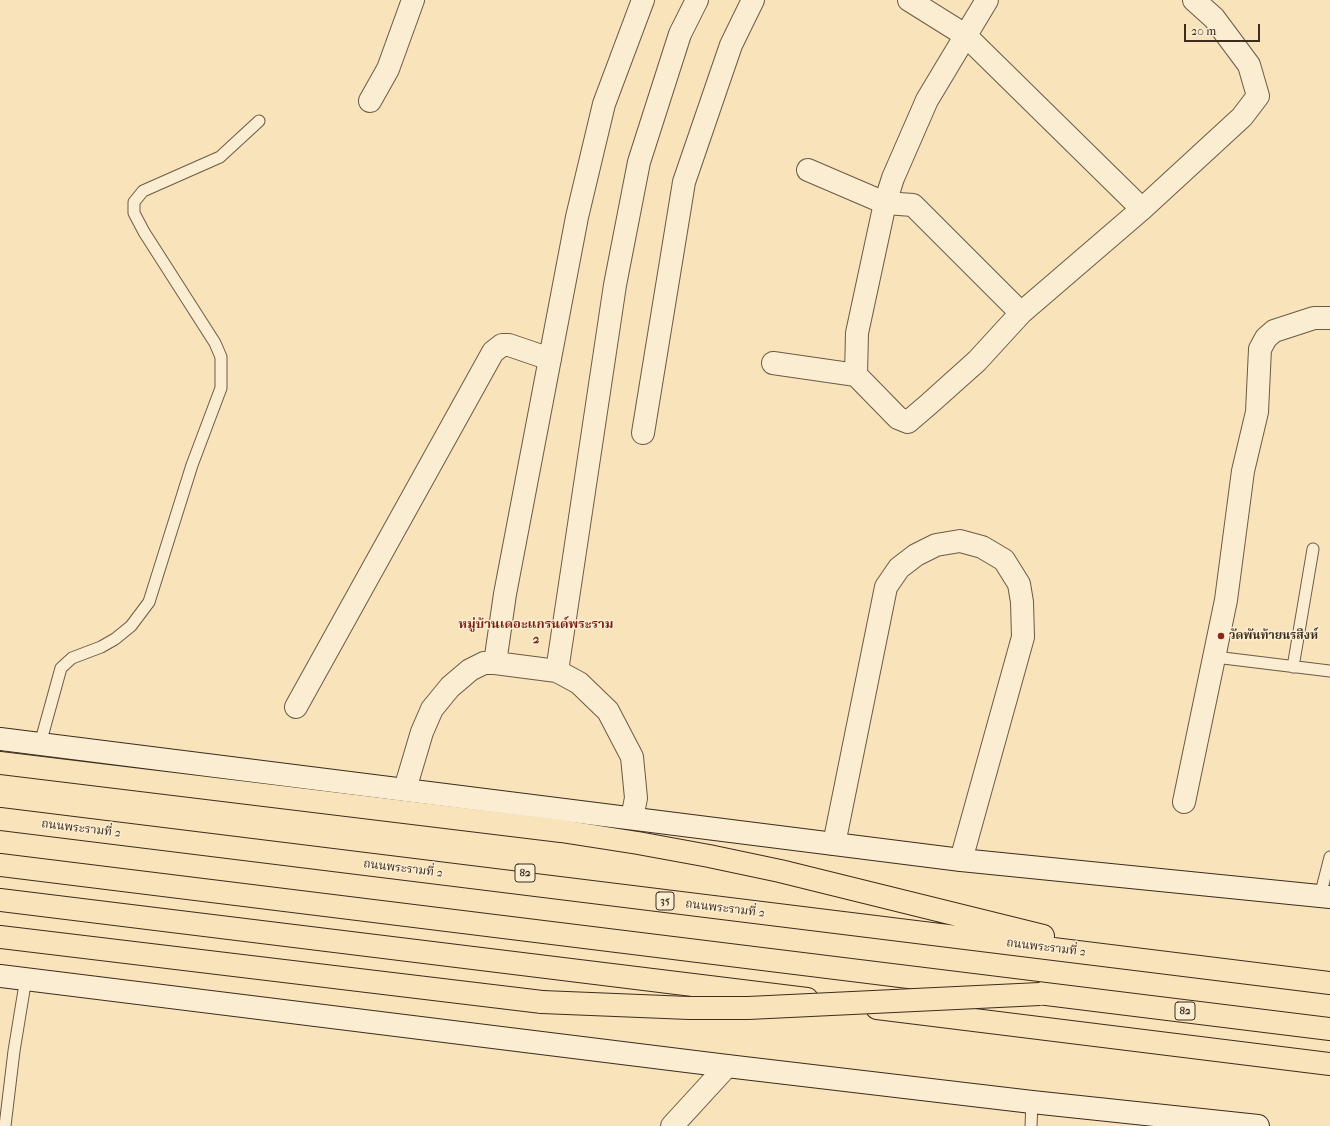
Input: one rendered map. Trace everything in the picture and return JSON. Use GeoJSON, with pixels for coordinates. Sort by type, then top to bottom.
{"type":"FeatureCollection","features":[{"type":"Feature","properties":{"kind":"highway"},"geometry":{"type":"LineString","coordinates":[[0,763],[553,830],[638,843],[780,871],[1049,938]]}},
{"type":"Feature","properties":{"kind":"highway","name":"82"},"geometry":{"type":"LineString","coordinates":[[0,809],[1330,972]]}},
{"type":"Feature","properties":{"kind":"highway","name":"ถนนพระรามที่ 2"},"geometry":{"type":"LineString","coordinates":[[0,819],[1330,983]]}},
{"type":"Feature","properties":{"kind":"highway","name":"82"},"geometry":{"type":"LineString","coordinates":[[0,865],[1330,1029]]}},
{"type":"Feature","properties":{"kind":"highway"},"geometry":{"type":"LineString","coordinates":[[0,900],[1330,1064]]}},
{"type":"Feature","properties":{"kind":"highway"},"geometry":{"type":"LineString","coordinates":[[0,936],[542,1002],[689,1008],[806,1006],[1040,994]]}},
{"type":"Feature","properties":{"kind":"street"},"geometry":{"type":"LineString","coordinates":[[370,101],[388,69],[413,0]]}},
{"type":"Feature","properties":{"kind":"street"},"geometry":{"type":"LineString","coordinates":[[495,663],[505,594],[577,217],[604,104],[644,0]]}},
{"type":"Feature","properties":{"kind":"street"},"geometry":{"type":"LineString","coordinates":[[557,671],[615,285],[639,162],[680,34],[697,0]]}},
{"type":"Feature","properties":{"kind":"street"},"geometry":{"type":"LineString","coordinates":[[642,433],[684,182],[731,46],[753,0]]}},
{"type":"Feature","properties":{"kind":"street"},"geometry":{"type":"LineString","coordinates":[[909,0],[965,35],[1142,209]]}},
{"type":"Feature","properties":{"kind":"street"},"geometry":{"type":"LineString","coordinates":[[856,374],[857,333],[885,203],[893,178],[927,100],[987,0]]}},
{"type":"Feature","properties":{"kind":"street"},"geometry":{"type":"LineString","coordinates":[[773,363],[856,374],[898,418],[908,422],[977,361],[1022,313],[1142,209],[1242,118],[1258,96],[1248,65],[1214,18],[1194,0]]}},
{"type":"Feature","properties":{"kind":"street"},"geometry":{"type":"LineString","coordinates":[[808,170],[885,203],[913,205],[1022,313]]}},
{"type":"Feature","properties":{"kind":"street"},"geometry":{"type":"LineString","coordinates":[[1184,802],[1226,600],[1243,471],[1257,412],[1260,349],[1266,338],[1274,331],[1314,318],[1330,318]]}},
{"type":"Feature","properties":{"kind":"street"},"geometry":{"type":"LineString","coordinates":[[296,707],[492,352],[502,345],[509,345],[550,359]]}},
{"type":"Feature","properties":{"kind":"street"},"geometry":{"type":"LineString","coordinates":[[834,844],[886,587],[899,568],[916,555],[936,545],[960,541],[982,547],[1004,560],[1019,584],[1022,602],[1023,636],[961,860]]}},
{"type":"Feature","properties":{"kind":"street"},"geometry":{"type":"LineString","coordinates":[[405,789],[422,732],[432,709],[450,687],[470,670],[484,663],[495,663],[557,671],[579,683],[608,711],[632,758],[636,798],[632,818]]}},
{"type":"Feature","properties":{"kind":"street"},"geometry":{"type":"LineString","coordinates":[[0,739],[961,860],[1325,897]]}},
{"type":"Feature","properties":{"kind":"street"},"geometry":{"type":"LineString","coordinates":[[0,976],[26,978],[727,1066],[1032,1102],[1258,1126]]}},
{"type":"Feature","properties":{"kind":"street"},"geometry":{"type":"LineString","coordinates":[[672,1126],[727,1066]]}},
{"type":"Feature","properties":{"kind":"lane"},"geometry":{"type":"LineString","coordinates":[[40,744],[61,668],[72,658],[101,647],[115,639],[131,626],[149,602],[192,465],[221,388],[221,357],[215,343],[144,232],[134,213],[134,202],[143,191],[220,157],[259,121]]}},
{"type":"Feature","properties":{"kind":"lane"},"geometry":{"type":"LineString","coordinates":[[1293,667],[1313,549]]}},
{"type":"Feature","properties":{"kind":"lane"},"geometry":{"type":"LineString","coordinates":[[1215,657],[1330,671]]}},
{"type":"Feature","properties":{"kind":"lane"},"geometry":{"type":"LineString","coordinates":[[1325,897],[1330,857]]}},
{"type":"Feature","properties":{"kind":"lane"},"geometry":{"type":"LineString","coordinates":[[5,1126],[14,1051],[26,978]]}},
{"type":"Feature","properties":{"kind":"lane"},"geometry":{"type":"LineString","coordinates":[[1030,1126],[1032,1102]]}},
{"type":"Feature","properties":{"kind":"place","name":"วัดพันท้ายนรสิงห์"},"geometry":{"type":"Point","coordinates":[1221,636]}},
{"type":"Feature","properties":{"kind":"district","name":"หมู่บ้านเดอะแกรนด์พระราม 2"},"geometry":{"type":"Point","coordinates":[536,632]}}]}
